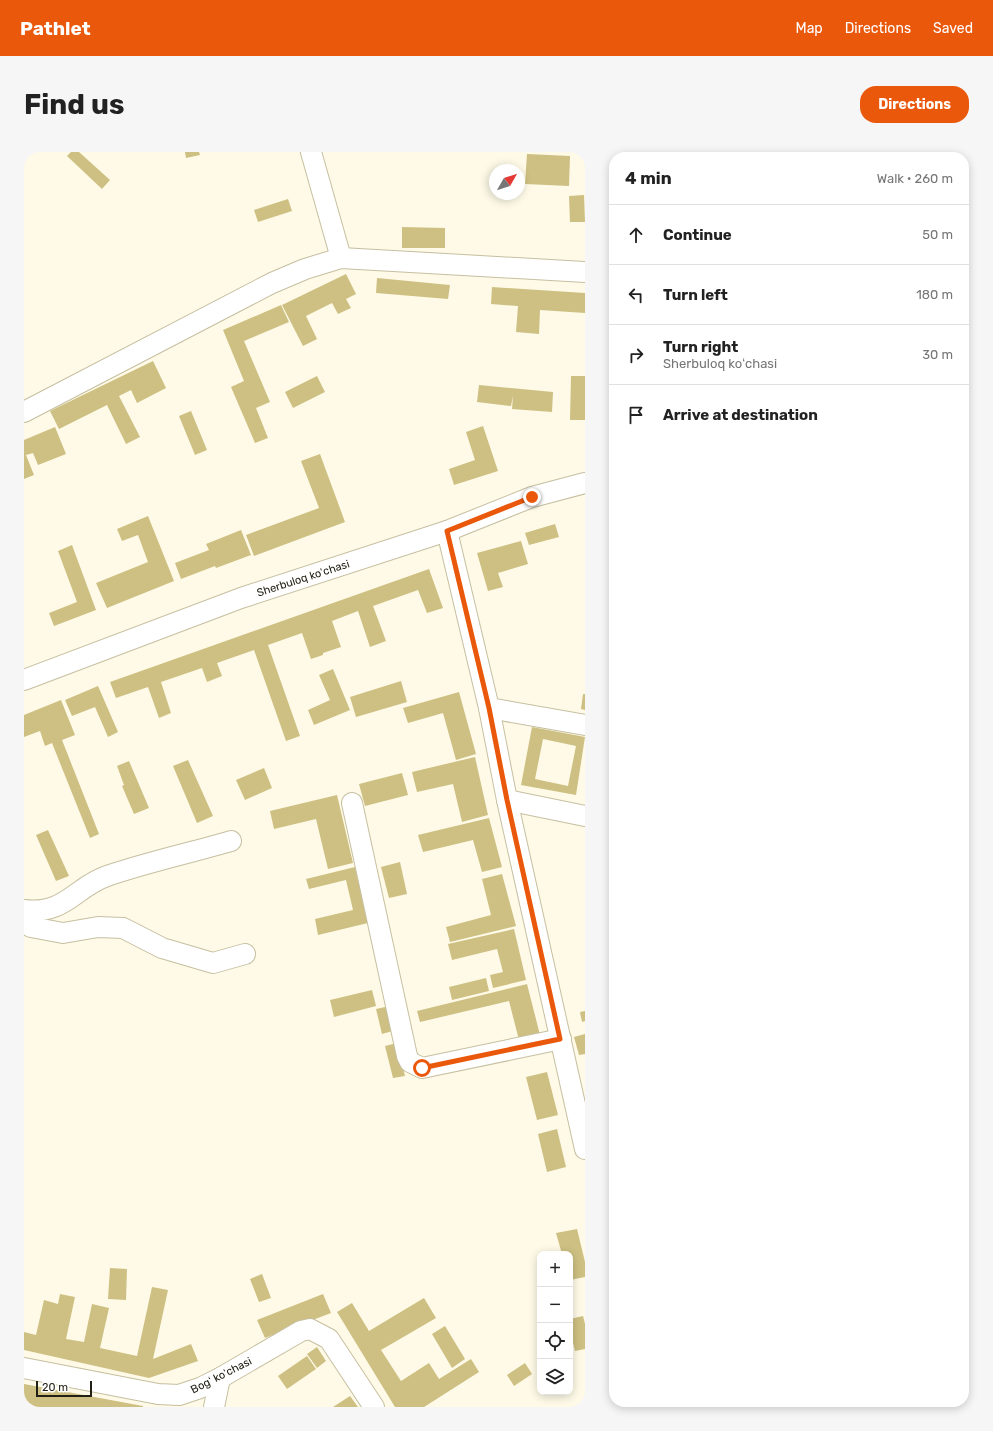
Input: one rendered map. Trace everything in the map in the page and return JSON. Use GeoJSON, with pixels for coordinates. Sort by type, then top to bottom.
{"type":"FeatureCollection","features":[{"type":"Feature","properties":{"kind":"street"},"geometry":{"type":"LineString","coordinates":[[311,152],[341,258]]}},
{"type":"Feature","properties":{"kind":"street"},"geometry":{"type":"LineString","coordinates":[[24,412],[272,283],[305,269],[341,258],[585,272]]}},
{"type":"Feature","properties":{"kind":"street","name":"Sherbuloq koʻchasi"},"geometry":{"type":"LineString","coordinates":[[24,680],[241,598],[447,531],[532,497],[585,483]]}},
{"type":"Feature","properties":{"kind":"street"},"geometry":{"type":"LineString","coordinates":[[447,531],[489,708],[507,800],[585,1149]]}},
{"type":"Feature","properties":{"kind":"street"},"geometry":{"type":"LineString","coordinates":[[489,708],[585,726]]}},
{"type":"Feature","properties":{"kind":"street"},"geometry":{"type":"LineString","coordinates":[[507,800],[585,816]]}},
{"type":"Feature","properties":{"kind":"street"},"geometry":{"type":"LineString","coordinates":[[352,803],[407,1056],[410,1062],[422,1068],[560,1039]]}},
{"type":"Feature","properties":{"kind":"street"},"geometry":{"type":"LineString","coordinates":[[24,910],[45,911],[69,900],[104,877],[232,842]]}},
{"type":"Feature","properties":{"kind":"street"},"geometry":{"type":"LineString","coordinates":[[24,923],[31,927],[63,933],[98,927],[123,928],[162,948],[213,963],[245,954]]}},
{"type":"Feature","properties":{"kind":"street","name":"Bogʻ koʻchasi"},"geometry":{"type":"LineString","coordinates":[[24,1368],[165,1394],[179,1395],[220,1378],[301,1331],[310,1329],[329,1339],[374,1407]]}},
{"type":"Feature","properties":{"kind":"street"},"geometry":{"type":"LineString","coordinates":[[214,1407],[220,1378]]}},
{"type":"Feature","properties":{"kind":"building"},"geometry":{"type":"Polygon","coordinates":[[[71,152],[79,152],[110,180],[102,189],[67,156],[71,152]]]}},
{"type":"Feature","properties":{"kind":"building"},"geometry":{"type":"Polygon","coordinates":[[[185,152],[199,152],[200,155],[186,158],[185,152]]]}},
{"type":"Feature","properties":{"kind":"building"},"geometry":{"type":"Polygon","coordinates":[[[527,154],[570,156],[569,186],[525,184],[527,154]]]}},
{"type":"Feature","properties":{"kind":"building"},"geometry":{"type":"Polygon","coordinates":[[[584,195],[585,222],[570,222],[569,196],[584,195]]]}},
{"type":"Feature","properties":{"kind":"building"},"geometry":{"type":"Polygon","coordinates":[[[288,199],[292,211],[258,222],[254,210],[288,199]]]}},
{"type":"Feature","properties":{"kind":"building"},"geometry":{"type":"Polygon","coordinates":[[[402,227],[445,228],[445,248],[402,248],[402,227]]]}},
{"type":"Feature","properties":{"kind":"building"},"geometry":{"type":"Polygon","coordinates":[[[346,274],[356,294],[346,299],[351,308],[338,314],[332,303],[306,316],[317,339],[303,346],[282,305],[346,274]]]}},
{"type":"Feature","properties":{"kind":"building"},"geometry":{"type":"Polygon","coordinates":[[[377,278],[450,285],[448,299],[376,293],[377,278]]]}},
{"type":"Feature","properties":{"kind":"building"},"geometry":{"type":"Polygon","coordinates":[[[492,287],[585,293],[585,313],[540,310],[539,334],[516,332],[518,306],[491,304],[492,287]]]}},
{"type":"Feature","properties":{"kind":"building"},"geometry":{"type":"Polygon","coordinates":[[[281,305],[289,322],[244,341],[270,402],[256,408],[268,438],[255,443],[231,387],[244,381],[223,330],[281,305]]]}},
{"type":"Feature","properties":{"kind":"building"},"geometry":{"type":"Polygon","coordinates":[[[153,361],[166,388],[137,403],[131,390],[119,396],[140,437],[126,444],[107,405],[59,429],[50,411],[153,361]]]}},
{"type":"Feature","properties":{"kind":"building"},"geometry":{"type":"Polygon","coordinates":[[[317,376],[325,392],[293,408],[285,392],[317,376]]]}},
{"type":"Feature","properties":{"kind":"building"},"geometry":{"type":"Polygon","coordinates":[[[571,376],[585,376],[585,420],[570,420],[571,376]]]}},
{"type":"Feature","properties":{"kind":"building"},"geometry":{"type":"Polygon","coordinates":[[[479,385],[553,392],[552,412],[512,409],[513,396],[511,406],[477,402],[479,385]]]}},
{"type":"Feature","properties":{"kind":"building"},"geometry":{"type":"Polygon","coordinates":[[[191,411],[207,450],[195,455],[179,416],[191,411]]]}},
{"type":"Feature","properties":{"kind":"building"},"geometry":{"type":"Polygon","coordinates":[[[483,426],[498,471],[454,485],[449,469],[475,460],[466,432],[483,426]]]}},
{"type":"Feature","properties":{"kind":"building"},"geometry":{"type":"Polygon","coordinates":[[[55,427],[66,454],[38,465],[33,453],[26,455],[34,475],[24,479],[24,440],[55,427]]]}},
{"type":"Feature","properties":{"kind":"building"},"geometry":{"type":"Polygon","coordinates":[[[320,454],[345,522],[254,556],[246,535],[319,508],[301,461],[320,454]]]}},
{"type":"Feature","properties":{"kind":"building"},"geometry":{"type":"Polygon","coordinates":[[[148,516],[174,581],[107,608],[96,583],[148,562],[138,535],[122,541],[117,529],[148,516]]]}},
{"type":"Feature","properties":{"kind":"building"},"geometry":{"type":"Polygon","coordinates":[[[555,524],[559,537],[529,545],[525,533],[555,524]]]}},
{"type":"Feature","properties":{"kind":"building"},"geometry":{"type":"Polygon","coordinates":[[[241,530],[251,555],[216,568],[215,566],[181,579],[175,563],[209,550],[206,544],[241,530]]]}},
{"type":"Feature","properties":{"kind":"building"},"geometry":{"type":"Polygon","coordinates":[[[521,541],[528,564],[498,573],[503,587],[488,591],[477,553],[521,541]]]}},
{"type":"Feature","properties":{"kind":"building"},"geometry":{"type":"Polygon","coordinates":[[[72,545],[96,610],[54,626],[49,613],[77,602],[58,551],[72,545]]]}},
{"type":"Feature","properties":{"kind":"building"},"geometry":{"type":"Polygon","coordinates":[[[429,569],[443,608],[427,613],[418,590],[373,606],[386,641],[370,647],[358,611],[332,621],[341,647],[323,653],[323,655],[311,659],[302,633],[268,645],[300,736],[286,741],[254,650],[217,663],[222,676],[207,682],[202,668],[161,682],[171,713],[159,718],[148,687],[116,698],[110,682],[429,569]]]}},
{"type":"Feature","properties":{"kind":"building"},"geometry":{"type":"Polygon","coordinates":[[[333,669],[350,710],[314,725],[308,710],[330,700],[319,675],[333,669]]]}},
{"type":"Feature","properties":{"kind":"building"},"geometry":{"type":"Polygon","coordinates":[[[401,681],[407,702],[356,717],[350,697],[401,681]]]}},
{"type":"Feature","properties":{"kind":"building"},"geometry":{"type":"Polygon","coordinates":[[[98,686],[118,732],[108,737],[95,707],[72,716],[65,700],[98,686]]]}},
{"type":"Feature","properties":{"kind":"building"},"geometry":{"type":"Polygon","coordinates":[[[459,692],[476,754],[456,760],[443,713],[408,723],[403,708],[459,692]]]}},
{"type":"Feature","properties":{"kind":"building"},"geometry":{"type":"Polygon","coordinates":[[[583,694],[585,694],[585,710],[581,709],[583,694]]]}},
{"type":"Feature","properties":{"kind":"building"},"geometry":{"type":"Polygon","coordinates":[[[61,700],[75,735],[62,740],[99,834],[90,838],[52,743],[45,746],[40,731],[24,737],[24,715],[61,700]]]}},
{"type":"Feature","properties":{"kind":"building"},"geometry":{"type":"Polygon","coordinates":[[[532,727],[585,737],[576,795],[521,785],[532,727]],[[543,739],[535,779],[568,786],[576,746],[543,739]]]}},
{"type":"Feature","properties":{"kind":"building"},"geometry":{"type":"Polygon","coordinates":[[[475,757],[488,815],[462,822],[453,784],[417,792],[412,772],[475,757]]]}},
{"type":"Feature","properties":{"kind":"building"},"geometry":{"type":"Polygon","coordinates":[[[188,760],[213,816],[197,823],[173,766],[188,760]]]}},
{"type":"Feature","properties":{"kind":"building"},"geometry":{"type":"Polygon","coordinates":[[[129,761],[149,808],[134,814],[122,786],[124,785],[117,766],[129,761]]]}},
{"type":"Feature","properties":{"kind":"building"},"geometry":{"type":"Polygon","coordinates":[[[264,768],[272,788],[245,800],[236,780],[264,768]]]}},
{"type":"Feature","properties":{"kind":"building"},"geometry":{"type":"Polygon","coordinates":[[[402,773],[408,795],[365,806],[359,784],[402,773]]]}},
{"type":"Feature","properties":{"kind":"building"},"geometry":{"type":"Polygon","coordinates":[[[337,795],[353,863],[328,869],[316,819],[274,829],[270,811],[337,795]]]}},
{"type":"Feature","properties":{"kind":"building"},"geometry":{"type":"Polygon","coordinates":[[[489,818],[502,867],[482,872],[473,840],[423,852],[418,835],[489,818]]]}},
{"type":"Feature","properties":{"kind":"building"},"geometry":{"type":"Polygon","coordinates":[[[48,830],[69,876],[56,881],[36,835],[48,830]]]}},
{"type":"Feature","properties":{"kind":"building"},"geometry":{"type":"Polygon","coordinates":[[[400,862],[407,894],[389,898],[381,867],[400,862]]]}},
{"type":"Feature","properties":{"kind":"building"},"geometry":{"type":"Polygon","coordinates":[[[355,867],[368,923],[318,935],[315,919],[353,910],[346,880],[309,889],[306,879],[355,867]]]}},
{"type":"Feature","properties":{"kind":"building"},"geometry":{"type":"Polygon","coordinates":[[[502,874],[516,926],[450,942],[446,927],[491,915],[482,879],[502,874]]]}},
{"type":"Feature","properties":{"kind":"building"},"geometry":{"type":"Polygon","coordinates":[[[514,929],[526,980],[493,988],[490,975],[503,972],[497,949],[452,960],[448,944],[514,929]]]}},
{"type":"Feature","properties":{"kind":"building"},"geometry":{"type":"Polygon","coordinates":[[[486,978],[489,991],[452,1000],[449,987],[486,978]]]}},
{"type":"Feature","properties":{"kind":"building"},"geometry":{"type":"Polygon","coordinates":[[[527,984],[540,1035],[519,1040],[509,1001],[420,1022],[417,1011],[527,984]]]}},
{"type":"Feature","properties":{"kind":"building"},"geometry":{"type":"Polygon","coordinates":[[[372,990],[376,1006],[334,1017],[330,1000],[372,990]]]}},
{"type":"Feature","properties":{"kind":"building"},"geometry":{"type":"Polygon","coordinates":[[[390,1006],[396,1030],[382,1034],[376,1009],[390,1006]]]}},
{"type":"Feature","properties":{"kind":"building"},"geometry":{"type":"Polygon","coordinates":[[[585,1011],[585,1021],[582,1022],[580,1012],[585,1011]]]}},
{"type":"Feature","properties":{"kind":"building"},"geometry":{"type":"Polygon","coordinates":[[[585,1034],[585,1054],[579,1055],[574,1037],[585,1034]]]}},
{"type":"Feature","properties":{"kind":"building"},"geometry":{"type":"Polygon","coordinates":[[[397,1043],[405,1076],[393,1078],[385,1046],[397,1043]]]}},
{"type":"Feature","properties":{"kind":"building"},"geometry":{"type":"Polygon","coordinates":[[[547,1072],[558,1115],[537,1120],[526,1077],[547,1072]]]}},
{"type":"Feature","properties":{"kind":"building"},"geometry":{"type":"Polygon","coordinates":[[[557,1129],[566,1167],[547,1172],[538,1134],[557,1129]]]}},
{"type":"Feature","properties":{"kind":"building"},"geometry":{"type":"Polygon","coordinates":[[[577,1229],[585,1262],[585,1277],[573,1279],[573,1251],[561,1251],[556,1233],[577,1229]]]}},
{"type":"Feature","properties":{"kind":"building"},"geometry":{"type":"Polygon","coordinates":[[[110,1268],[127,1269],[126,1300],[108,1299],[110,1268]]]}},
{"type":"Feature","properties":{"kind":"building"},"geometry":{"type":"Polygon","coordinates":[[[262,1274],[271,1298],[259,1302],[250,1279],[262,1274]]]}},
{"type":"Feature","properties":{"kind":"building"},"geometry":{"type":"Polygon","coordinates":[[[152,1287],[168,1290],[153,1359],[191,1344],[198,1361],[149,1378],[24,1350],[24,1332],[36,1335],[44,1300],[58,1304],[60,1294],[75,1297],[66,1339],[84,1342],[92,1304],[109,1308],[100,1348],[137,1356],[152,1287]]]}},
{"type":"Feature","properties":{"kind":"building"},"geometry":{"type":"Polygon","coordinates":[[[323,1294],[331,1313],[265,1338],[257,1320],[323,1294]]]}},
{"type":"Feature","properties":{"kind":"building"},"geometry":{"type":"Polygon","coordinates":[[[424,1298],[436,1318],[381,1350],[401,1381],[429,1363],[439,1379],[471,1359],[479,1372],[424,1407],[395,1407],[337,1312],[352,1303],[369,1331],[424,1298]]]}},
{"type":"Feature","properties":{"kind":"building"},"geometry":{"type":"Polygon","coordinates":[[[583,1316],[585,1324],[585,1349],[575,1351],[573,1343],[573,1318],[583,1316]]]}},
{"type":"Feature","properties":{"kind":"building"},"geometry":{"type":"Polygon","coordinates":[[[445,1326],[465,1359],[452,1368],[432,1334],[445,1326]]]}},
{"type":"Feature","properties":{"kind":"building"},"geometry":{"type":"Polygon","coordinates":[[[317,1347],[326,1361],[317,1368],[307,1354],[317,1347]]]}},
{"type":"Feature","properties":{"kind":"building"},"geometry":{"type":"Polygon","coordinates":[[[307,1356],[316,1369],[287,1389],[278,1376],[307,1356]]]}},
{"type":"Feature","properties":{"kind":"building"},"geometry":{"type":"Polygon","coordinates":[[[525,1363],[532,1374],[514,1386],[507,1375],[525,1363]]]}},
{"type":"Feature","properties":{"kind":"building"},"geometry":{"type":"Polygon","coordinates":[[[24,1384],[143,1406],[143,1407],[24,1407],[24,1384]]]}},
{"type":"Feature","properties":{"kind":"building"},"geometry":{"type":"Polygon","coordinates":[[[350,1396],[358,1407],[333,1407],[350,1396]]]}},
{"type":"Feature","properties":{"kind":"route"},"geometry":{"type":"LineString","coordinates":[[422,1068],[560,1039],[507,800],[489,708],[447,531],[532,497]]}}]}
